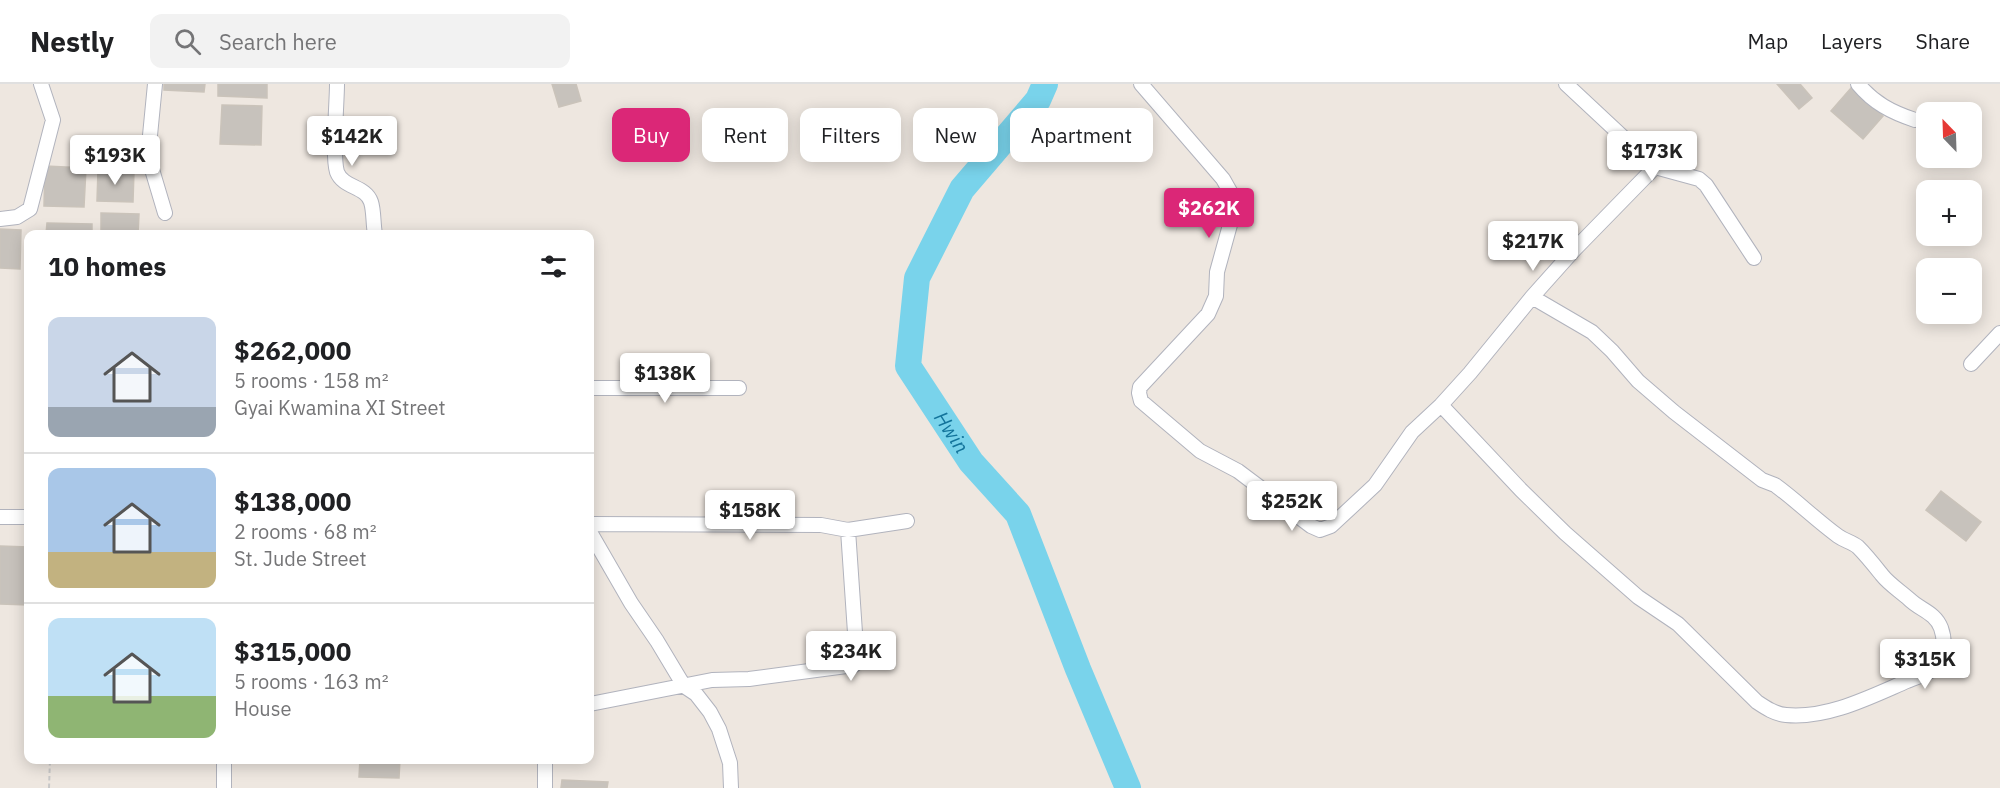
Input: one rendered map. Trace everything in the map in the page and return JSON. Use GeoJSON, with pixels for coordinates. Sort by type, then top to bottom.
{"type":"FeatureCollection","features":[{"type":"Feature","properties":{"kind":"street"},"geometry":{"type":"LineString","coordinates":[[0,219],[17,217],[30,209],[53,120],[42,84]]}},
{"type":"Feature","properties":{"kind":"street"},"geometry":{"type":"LineString","coordinates":[[155,84],[148,156],[165,213]]}},
{"type":"Feature","properties":{"kind":"street"},"geometry":{"type":"LineString","coordinates":[[337,84],[338,173],[343,182],[367,195],[371,202],[374,230]]}},
{"type":"Feature","properties":{"kind":"street"},"geometry":{"type":"LineString","coordinates":[[1141,84],[1223,179],[1232,195],[1233,214],[1217,272],[1216,296],[1208,314],[1140,387],[1141,401],[1200,451],[1238,471],[1311,526],[1320,530],[1331,526],[1375,485],[1412,432],[1470,374],[1532,297],[1574,250],[1655,167]]}},
{"type":"Feature","properties":{"kind":"street"},"geometry":{"type":"LineString","coordinates":[[1566,84],[1655,167],[1699,179],[1706,185],[1754,258]]}},
{"type":"Feature","properties":{"kind":"street"},"geometry":{"type":"LineString","coordinates":[[1858,84],[1878,104],[1894,113],[1915,120]]}},
{"type":"Feature","properties":{"kind":"street"},"geometry":{"type":"LineString","coordinates":[[1441,405],[1565,533],[1638,597],[1678,624],[1757,702],[1771,711],[1796,715],[1834,709],[1911,680],[1939,664],[1944,641],[1937,620],[1929,611],[1915,605],[1882,576],[1872,561],[1856,545],[1842,539],[1775,484],[1762,480],[1674,412],[1638,381],[1592,332],[1532,297]]}},
{"type":"Feature","properties":{"kind":"street"},"geometry":{"type":"LineString","coordinates":[[1971,364],[2000,333]]}},
{"type":"Feature","properties":{"kind":"street"},"geometry":{"type":"LineString","coordinates":[[594,388],[740,388]]}},
{"type":"Feature","properties":{"kind":"street"},"geometry":{"type":"LineString","coordinates":[[0,517],[24,518]]}},
{"type":"Feature","properties":{"kind":"street"},"geometry":{"type":"LineString","coordinates":[[594,524],[821,525],[848,530],[907,521]]}},
{"type":"Feature","properties":{"kind":"street"},"geometry":{"type":"LineString","coordinates":[[594,703],[712,680],[749,679],[854,665],[857,662],[848,530]]}},
{"type":"Feature","properties":{"kind":"street"},"geometry":{"type":"LineString","coordinates":[[594,539],[631,603],[684,686],[696,694],[710,712],[719,729],[730,763],[731,788]]}},
{"type":"Feature","properties":{"kind":"street"},"geometry":{"type":"LineString","coordinates":[[224,764],[224,788]]}},
{"type":"Feature","properties":{"kind":"street"},"geometry":{"type":"LineString","coordinates":[[545,764],[545,788]]}},
{"type":"Feature","properties":{"kind":"path"},"geometry":{"type":"LineString","coordinates":[[49,788],[50,764]]}},
{"type":"Feature","properties":{"kind":"building"},"geometry":{"type":"Polygon","coordinates":[[[164,84],[205,84],[204,92],[164,90],[164,84]]]}},
{"type":"Feature","properties":{"kind":"building"},"geometry":{"type":"Polygon","coordinates":[[[218,84],[267,84],[267,98],[218,96],[218,84]]]}},
{"type":"Feature","properties":{"kind":"building"},"geometry":{"type":"Polygon","coordinates":[[[552,84],[576,84],[581,101],[559,107],[552,84]]]}},
{"type":"Feature","properties":{"kind":"building"},"geometry":{"type":"Polygon","coordinates":[[[1777,84],[1800,84],[1812,98],[1799,109],[1777,84]]]}},
{"type":"Feature","properties":{"kind":"building"},"geometry":{"type":"Polygon","coordinates":[[[1851,88],[1883,116],[1863,139],[1831,111],[1851,88]]]}},
{"type":"Feature","properties":{"kind":"building"},"geometry":{"type":"Polygon","coordinates":[[[222,105],[262,106],[261,145],[220,144],[222,105]]]}},
{"type":"Feature","properties":{"kind":"building"},"geometry":{"type":"Polygon","coordinates":[[[45,166],[86,168],[84,207],[44,206],[45,166]]]}},
{"type":"Feature","properties":{"kind":"building"},"geometry":{"type":"Polygon","coordinates":[[[98,170],[134,171],[133,202],[97,201],[98,170]]]}},
{"type":"Feature","properties":{"kind":"building"},"geometry":{"type":"Polygon","coordinates":[[[101,213],[139,214],[138,230],[101,230],[101,213]]]}},
{"type":"Feature","properties":{"kind":"building"},"geometry":{"type":"Polygon","coordinates":[[[47,223],[92,224],[92,230],[46,230],[47,223]]]}},
{"type":"Feature","properties":{"kind":"building"},"geometry":{"type":"Polygon","coordinates":[[[0,229],[21,230],[20,269],[0,268],[0,229]]]}},
{"type":"Feature","properties":{"kind":"building"},"geometry":{"type":"Polygon","coordinates":[[[1941,491],[1981,522],[1966,541],[1926,510],[1941,491]]]}},
{"type":"Feature","properties":{"kind":"building"},"geometry":{"type":"Polygon","coordinates":[[[0,546],[24,547],[24,605],[0,604],[0,546]]]}},
{"type":"Feature","properties":{"kind":"building"},"geometry":{"type":"Polygon","coordinates":[[[360,764],[400,764],[399,778],[359,777],[360,764]]]}},
{"type":"Feature","properties":{"kind":"building"},"geometry":{"type":"Polygon","coordinates":[[[562,780],[608,782],[607,788],[561,788],[562,780]]]}},
{"type":"Feature","properties":{"kind":"waterway","name":"Hwin"},"geometry":{"type":"LineString","coordinates":[[1045,84],[1038,100],[962,189],[917,278],[908,366],[971,462],[1018,514],[1078,669],[1128,788]]}}]}
